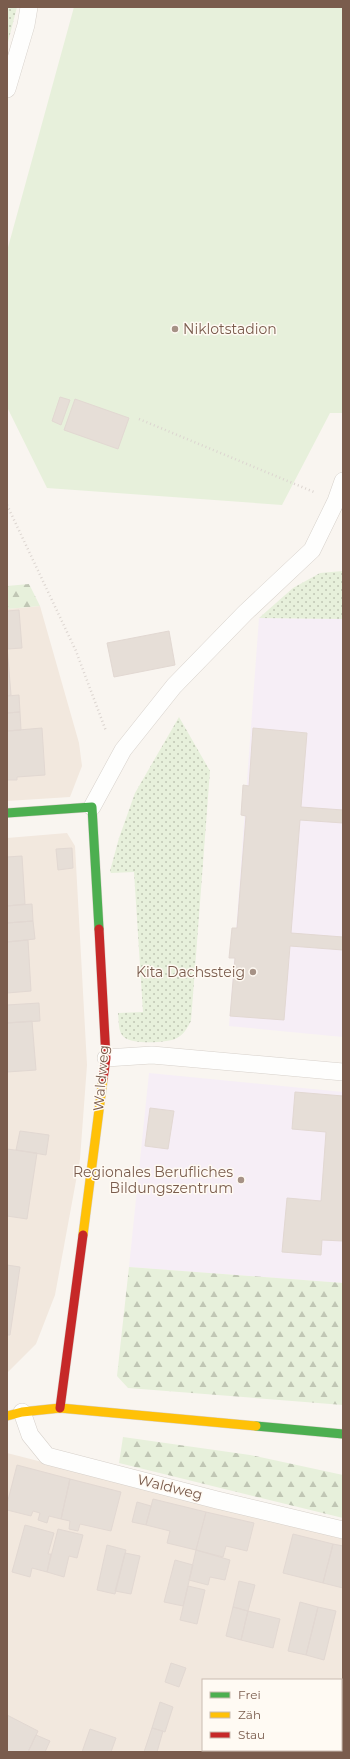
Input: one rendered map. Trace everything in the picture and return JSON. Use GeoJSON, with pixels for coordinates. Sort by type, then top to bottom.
{"type":"FeatureCollection","features":[{"type":"Feature","properties":{"kind":"street"},"geometry":{"type":"LineString","coordinates":[[7,813],[92,807]]}},
{"type":"Feature","properties":{"kind":"street","name":"Waldweg"},"geometry":{"type":"LineString","coordinates":[[60,1408],[106,1058],[92,807]]}},
{"type":"Feature","properties":{"kind":"street","name":"Waldweg"},"geometry":{"type":"LineString","coordinates":[[15,1414],[60,1408],[343,1434]]}},
{"type":"Feature","properties":{"kind":"lane"},"geometry":{"type":"LineString","coordinates":[[7,89],[26,25],[29,7]]}},
{"type":"Feature","properties":{"kind":"lane"},"geometry":{"type":"LineString","coordinates":[[92,807],[123,750],[174,686],[245,614],[312,550],[336,501],[343,481]]}},
{"type":"Feature","properties":{"kind":"lane"},"geometry":{"type":"LineString","coordinates":[[106,1058],[152,1055],[343,1072]]}},
{"type":"Feature","properties":{"kind":"lane","name":"Waldweg"},"geometry":{"type":"LineString","coordinates":[[15,1414],[47,1456],[217,1500],[343,1530]]}},
{"type":"Feature","properties":{"kind":"path"},"geometry":{"type":"LineString","coordinates":[[139,419],[336,501]]}},
{"type":"Feature","properties":{"kind":"path"},"geometry":{"type":"LineString","coordinates":[[7,505],[76,651],[106,730],[123,750]]}},
{"type":"Feature","properties":{"kind":"shaded area"},"geometry":{"type":"Polygon","coordinates":[[[40,606],[79,743],[82,766],[70,797],[7,801],[7,609],[40,606]]]}},
{"type":"Feature","properties":{"kind":"shaded area"},"geometry":{"type":"Polygon","coordinates":[[[259,618],[343,619],[343,1037],[229,1026],[259,618]]]}},
{"type":"Feature","properties":{"kind":"shaded area"},"geometry":{"type":"Polygon","coordinates":[[[67,833],[75,846],[87,1065],[80,1159],[55,1295],[36,1344],[7,1373],[7,838],[67,833]]]}},
{"type":"Feature","properties":{"kind":"shaded area","name":"Regionales Berufliches Bildungszentrum"},"geometry":{"type":"Polygon","coordinates":[[[149,1073],[343,1092],[343,1283],[129,1267],[149,1073]]]}},
{"type":"Feature","properties":{"kind":"shaded area"},"geometry":{"type":"Polygon","coordinates":[[[7,1453],[343,1539],[343,1752],[7,1752],[7,1453]]]}},
{"type":"Feature","properties":{"kind":"green space"},"geometry":{"type":"Polygon","coordinates":[[[7,7],[17,7],[7,46],[7,7]]]}},
{"type":"Feature","properties":{"kind":"green space","name":"Niklotstadion"},"geometry":{"type":"Polygon","coordinates":[[[74,7],[343,7],[343,413],[330,413],[282,505],[47,488],[7,407],[7,251],[74,7]]]}},
{"type":"Feature","properties":{"kind":"green space"},"geometry":{"type":"Polygon","coordinates":[[[343,571],[343,619],[259,618],[293,588],[320,573],[343,571]]]}},
{"type":"Feature","properties":{"kind":"green space"},"geometry":{"type":"Polygon","coordinates":[[[29,584],[40,606],[7,609],[7,586],[29,584]]]}},
{"type":"Feature","properties":{"kind":"green space"},"geometry":{"type":"Polygon","coordinates":[[[179,717],[210,771],[191,1021],[187,1029],[175,1039],[155,1042],[139,1042],[126,1038],[122,1035],[119,1027],[118,1013],[143,1012],[134,872],[111,873],[110,871],[119,838],[135,793],[179,717]]]}},
{"type":"Feature","properties":{"kind":"green space"},"geometry":{"type":"Polygon","coordinates":[[[129,1267],[343,1283],[343,1405],[128,1388],[117,1376],[129,1267]]]}},
{"type":"Feature","properties":{"kind":"green space"},"geometry":{"type":"Polygon","coordinates":[[[123,1437],[250,1455],[343,1475],[343,1518],[119,1463],[123,1437]]]}},
{"type":"Feature","properties":{"kind":"building"},"geometry":{"type":"Polygon","coordinates":[[[60,397],[70,400],[61,425],[52,421],[60,397]]]}},
{"type":"Feature","properties":{"kind":"building"},"geometry":{"type":"Polygon","coordinates":[[[75,399],[129,418],[118,449],[64,430],[75,399]]]}},
{"type":"Feature","properties":{"kind":"building"},"geometry":{"type":"Polygon","coordinates":[[[19,610],[22,648],[8,649],[7,611],[19,610]]]}},
{"type":"Feature","properties":{"kind":"building"},"geometry":{"type":"Polygon","coordinates":[[[169,631],[175,665],[114,677],[107,643],[169,631]]]}},
{"type":"Feature","properties":{"kind":"building"},"geometry":{"type":"Polygon","coordinates":[[[7,646],[11,695],[7,696],[7,646]]]}},
{"type":"Feature","properties":{"kind":"building"},"geometry":{"type":"Polygon","coordinates":[[[19,695],[20,712],[7,713],[7,696],[19,695]]]}},
{"type":"Feature","properties":{"kind":"building"},"geometry":{"type":"Polygon","coordinates":[[[20,712],[21,730],[7,731],[7,713],[20,712]]]}},
{"type":"Feature","properties":{"kind":"building"},"geometry":{"type":"Polygon","coordinates":[[[42,728],[45,775],[17,777],[17,780],[7,780],[7,731],[42,728]]]}},
{"type":"Feature","properties":{"kind":"building"},"geometry":{"type":"Polygon","coordinates":[[[253,728],[307,733],[301,807],[343,810],[343,823],[300,820],[291,933],[343,937],[343,950],[290,946],[284,1020],[230,1016],[235,958],[229,958],[232,928],[237,928],[246,816],[241,815],[243,785],[249,786],[253,728]]]}},
{"type":"Feature","properties":{"kind":"building"},"geometry":{"type":"Polygon","coordinates":[[[72,848],[73,868],[58,870],[56,849],[72,848]]]}},
{"type":"Feature","properties":{"kind":"building"},"geometry":{"type":"Polygon","coordinates":[[[22,856],[25,904],[7,906],[7,857],[22,856]]]}},
{"type":"Feature","properties":{"kind":"building"},"geometry":{"type":"Polygon","coordinates":[[[32,904],[33,921],[7,923],[7,906],[32,904]]]}},
{"type":"Feature","properties":{"kind":"building"},"geometry":{"type":"Polygon","coordinates":[[[33,921],[35,939],[7,942],[7,923],[33,921]]]}},
{"type":"Feature","properties":{"kind":"building"},"geometry":{"type":"Polygon","coordinates":[[[28,940],[31,991],[7,993],[7,942],[28,940]]]}},
{"type":"Feature","properties":{"kind":"building"},"geometry":{"type":"Polygon","coordinates":[[[39,1003],[40,1021],[7,1023],[7,1005],[39,1003]]]}},
{"type":"Feature","properties":{"kind":"building"},"geometry":{"type":"Polygon","coordinates":[[[32,1021],[36,1070],[7,1072],[7,1023],[32,1021]]]}},
{"type":"Feature","properties":{"kind":"building"},"geometry":{"type":"Polygon","coordinates":[[[295,1092],[343,1096],[343,1241],[322,1240],[321,1255],[282,1252],[287,1198],[321,1201],[326,1132],[292,1129],[295,1092]]]}},
{"type":"Feature","properties":{"kind":"building"},"geometry":{"type":"Polygon","coordinates":[[[150,1108],[174,1111],[168,1149],[145,1146],[150,1108]]]}},
{"type":"Feature","properties":{"kind":"building"},"geometry":{"type":"Polygon","coordinates":[[[20,1131],[49,1135],[46,1155],[16,1150],[20,1131]]]}},
{"type":"Feature","properties":{"kind":"building"},"geometry":{"type":"Polygon","coordinates":[[[7,1149],[37,1153],[27,1219],[7,1216],[7,1149]]]}},
{"type":"Feature","properties":{"kind":"building"},"geometry":{"type":"Polygon","coordinates":[[[7,1265],[20,1267],[10,1335],[7,1335],[7,1265]]]}},
{"type":"Feature","properties":{"kind":"building"},"geometry":{"type":"Polygon","coordinates":[[[17,1465],[70,1479],[61,1519],[49,1516],[47,1523],[38,1520],[40,1513],[33,1511],[31,1516],[7,1510],[7,1504],[17,1465]]]}},
{"type":"Feature","properties":{"kind":"building"},"geometry":{"type":"Polygon","coordinates":[[[70,1479],[121,1492],[111,1531],[80,1524],[78,1531],[69,1529],[70,1521],[61,1519],[70,1479]]]}},
{"type":"Feature","properties":{"kind":"building"},"geometry":{"type":"Polygon","coordinates":[[[153,1499],[206,1512],[196,1550],[167,1543],[170,1531],[146,1525],[153,1499]]]}},
{"type":"Feature","properties":{"kind":"building"},"geometry":{"type":"Polygon","coordinates":[[[137,1502],[151,1506],[146,1525],[132,1522],[137,1502]]]}},
{"type":"Feature","properties":{"kind":"building"},"geometry":{"type":"Polygon","coordinates":[[[206,1512],[254,1523],[247,1551],[226,1546],[223,1557],[196,1550],[206,1512]]]}},
{"type":"Feature","properties":{"kind":"building"},"geometry":{"type":"Polygon","coordinates":[[[25,1525],[54,1533],[48,1554],[51,1554],[47,1572],[32,1568],[30,1577],[12,1572],[25,1525]]]}},
{"type":"Feature","properties":{"kind":"building"},"geometry":{"type":"Polygon","coordinates":[[[58,1529],[83,1535],[77,1558],[69,1556],[64,1577],[47,1572],[58,1529]]]}},
{"type":"Feature","properties":{"kind":"building"},"geometry":{"type":"Polygon","coordinates":[[[293,1534],[333,1544],[323,1583],[283,1573],[293,1534]]]}},
{"type":"Feature","properties":{"kind":"building"},"geometry":{"type":"Polygon","coordinates":[[[333,1544],[343,1546],[343,1588],[323,1583],[333,1544]]]}},
{"type":"Feature","properties":{"kind":"building"},"geometry":{"type":"Polygon","coordinates":[[[107,1545],[126,1550],[115,1594],[97,1590],[107,1545]]]}},
{"type":"Feature","properties":{"kind":"building"},"geometry":{"type":"Polygon","coordinates":[[[196,1550],[230,1560],[225,1580],[210,1577],[208,1585],[189,1580],[196,1550]]]}},
{"type":"Feature","properties":{"kind":"building"},"geometry":{"type":"Polygon","coordinates":[[[125,1553],[140,1556],[131,1594],[115,1591],[125,1553]]]}},
{"type":"Feature","properties":{"kind":"building"},"geometry":{"type":"Polygon","coordinates":[[[175,1560],[193,1565],[183,1606],[164,1602],[175,1560]]]}},
{"type":"Feature","properties":{"kind":"building"},"geometry":{"type":"Polygon","coordinates":[[[239,1581],[255,1585],[248,1611],[233,1607],[239,1581]]]}},
{"type":"Feature","properties":{"kind":"building"},"geometry":{"type":"Polygon","coordinates":[[[188,1586],[205,1590],[197,1624],[180,1620],[188,1586]]]}},
{"type":"Feature","properties":{"kind":"building"},"geometry":{"type":"Polygon","coordinates":[[[300,1602],[318,1607],[306,1655],[288,1651],[300,1602]]]}},
{"type":"Feature","properties":{"kind":"building"},"geometry":{"type":"Polygon","coordinates":[[[233,1607],[248,1611],[241,1640],[226,1636],[233,1607]]]}},
{"type":"Feature","properties":{"kind":"building"},"geometry":{"type":"Polygon","coordinates":[[[318,1607],[336,1611],[324,1660],[306,1655],[318,1607]]]}},
{"type":"Feature","properties":{"kind":"building"},"geometry":{"type":"Polygon","coordinates":[[[248,1611],[280,1619],[273,1648],[241,1640],[248,1611]]]}},
{"type":"Feature","properties":{"kind":"building"},"geometry":{"type":"Polygon","coordinates":[[[171,1663],[186,1668],[179,1687],[165,1682],[171,1663]]]}},
{"type":"Feature","properties":{"kind":"building"},"geometry":{"type":"Polygon","coordinates":[[[160,1702],[173,1707],[165,1732],[152,1728],[160,1702]]]}},
{"type":"Feature","properties":{"kind":"building"},"geometry":{"type":"Polygon","coordinates":[[[7,1715],[38,1731],[28,1752],[7,1752],[7,1715]]]}},
{"type":"Feature","properties":{"kind":"building"},"geometry":{"type":"Polygon","coordinates":[[[152,1728],[163,1731],[157,1752],[144,1752],[152,1728]]]}},
{"type":"Feature","properties":{"kind":"building"},"geometry":{"type":"Polygon","coordinates":[[[90,1729],[116,1738],[111,1752],[82,1752],[90,1729]]]}},
{"type":"Feature","properties":{"kind":"building"},"geometry":{"type":"Polygon","coordinates":[[[36,1735],[50,1741],[45,1752],[28,1752],[36,1735]]]}},
{"type":"Feature","properties":{"kind":"traffic: fast"},"geometry":{"type":"LineString","coordinates":[[7,813],[92,807],[99,929]]}},
{"type":"Feature","properties":{"kind":"traffic: fast"},"geometry":{"type":"LineString","coordinates":[[256,1426],[343,1434]]}},
{"type":"Feature","properties":{"kind":"traffic: slow"},"geometry":{"type":"LineString","coordinates":[[83,1235],[103,1079]]}},
{"type":"Feature","properties":{"kind":"traffic: slow"},"geometry":{"type":"LineString","coordinates":[[7,1416],[22,1412],[60,1408],[256,1426]]}},
{"type":"Feature","properties":{"kind":"traffic: jam"},"geometry":{"type":"LineString","coordinates":[[99,929],[106,1058],[103,1079]]}},
{"type":"Feature","properties":{"kind":"traffic: jam"},"geometry":{"type":"LineString","coordinates":[[60,1408],[83,1235]]}},
{"type":"Feature","properties":{"kind":"place","name":"Niklotstadion"},"geometry":{"type":"Point","coordinates":[175,329]}},
{"type":"Feature","properties":{"kind":"place","name":"Kita Dachssteig"},"geometry":{"type":"Point","coordinates":[253,972]}},
{"type":"Feature","properties":{"kind":"place","name":"Regionales Berufliches Bildungszentrum"},"geometry":{"type":"Point","coordinates":[241,1180]}}]}
